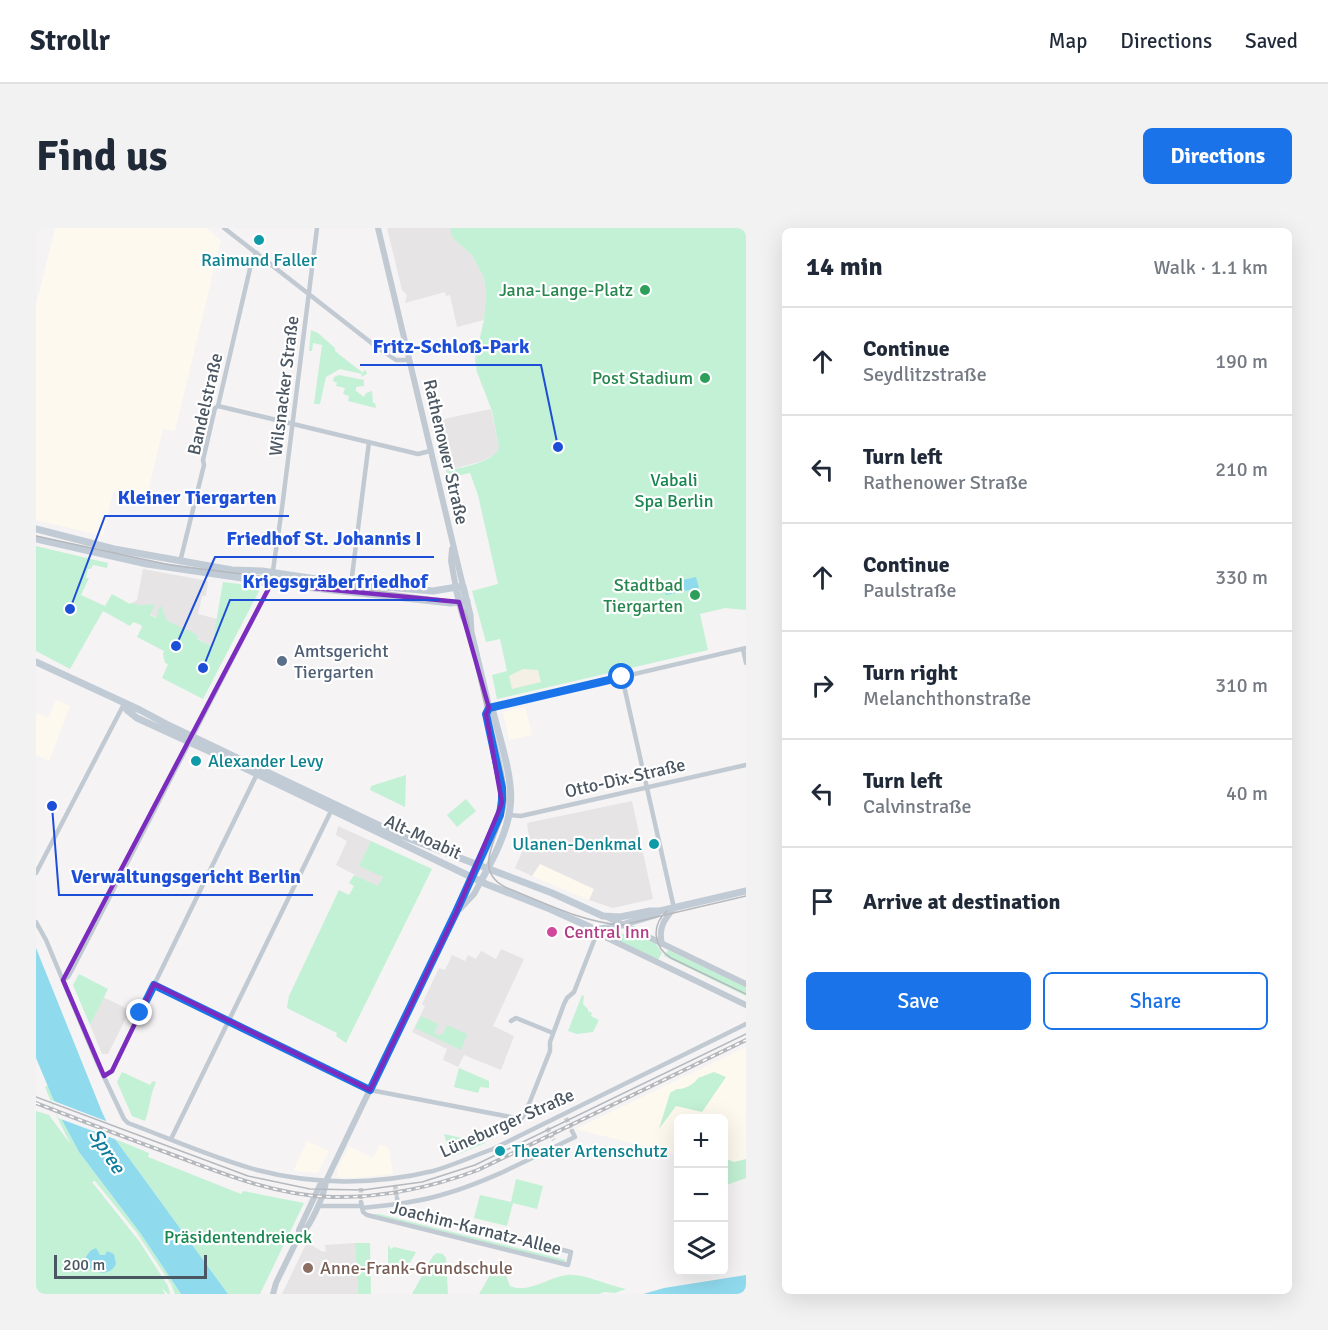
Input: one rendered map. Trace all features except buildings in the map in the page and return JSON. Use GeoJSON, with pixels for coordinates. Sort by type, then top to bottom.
{"type":"FeatureCollection","features":[{"type":"Feature","properties":{"kind":"main road"},"geometry":{"type":"LineString","coordinates":[[36,529],[86,543],[232,570],[274,572],[351,584],[433,591],[460,587]]}},
{"type":"Feature","properties":{"kind":"main road"},"geometry":{"type":"LineString","coordinates":[[36,538],[164,567],[271,584],[298,585],[451,603],[463,601]]}},
{"type":"Feature","properties":{"kind":"main road","name":"Rathenower Straße"},"geometry":{"type":"LineString","coordinates":[[460,587],[489,708],[493,712],[511,798],[505,830],[481,881]]}},
{"type":"Feature","properties":{"kind":"main road","name":"Alt-Moabit"},"geometry":{"type":"LineString","coordinates":[[36,662],[124,704],[135,717],[190,739],[472,877],[598,931]]}},
{"type":"Feature","properties":{"kind":"main road","name":"Rathenower Straße"},"geometry":{"type":"LineString","coordinates":[[472,877],[497,824],[502,800],[499,773],[486,714],[489,708]]}},
{"type":"Feature","properties":{"kind":"main road","name":"Alt-Moabit"},"geometry":{"type":"LineString","coordinates":[[190,739],[257,774],[333,807],[607,917]]}},
{"type":"Feature","properties":{"kind":"main road"},"geometry":{"type":"LineString","coordinates":[[607,917],[620,917],[650,910],[659,911],[746,891]]}},
{"type":"Feature","properties":{"kind":"main road"},"geometry":{"type":"LineString","coordinates":[[598,931],[655,915],[659,911]]}},
{"type":"Feature","properties":{"kind":"street"},"geometry":{"type":"LineString","coordinates":[[224,228],[378,348],[396,360],[409,360]]}},
{"type":"Feature","properties":{"kind":"street","name":"Wilsnacker Straße"},"geometry":{"type":"LineString","coordinates":[[63,980],[68,977],[73,968],[271,584],[317,228]]}},
{"type":"Feature","properties":{"kind":"street","name":"Rathenower Straße"},"geometry":{"type":"LineString","coordinates":[[378,228],[452,543],[451,561],[460,587]]}},
{"type":"Feature","properties":{"kind":"street","name":"Bandelstraße"},"geometry":{"type":"LineString","coordinates":[[180,562],[204,465],[203,460],[214,412],[218,406],[252,260],[257,253]]}},
{"type":"Feature","properties":{"kind":"street"},"geometry":{"type":"LineString","coordinates":[[378,348],[398,352],[407,351]]}},
{"type":"Feature","properties":{"kind":"street"},"geometry":{"type":"LineString","coordinates":[[218,406],[418,454],[430,451]]}},
{"type":"Feature","properties":{"kind":"street"},"geometry":{"type":"LineString","coordinates":[[351,584],[369,442]]}},
{"type":"Feature","properties":{"kind":"street"},"geometry":{"type":"LineString","coordinates":[[489,708],[744,649],[746,663]]}},
{"type":"Feature","properties":{"kind":"street"},"geometry":{"type":"LineString","coordinates":[[622,677],[674,908],[661,926],[662,944]]}},
{"type":"Feature","properties":{"kind":"street"},"geometry":{"type":"LineString","coordinates":[[36,873],[124,704]]}},
{"type":"Feature","properties":{"kind":"street","name":"Otto-Dix-Straße"},"geometry":{"type":"LineString","coordinates":[[509,815],[521,816],[746,765]]}},
{"type":"Feature","properties":{"kind":"street"},"geometry":{"type":"LineString","coordinates":[[36,922],[46,940],[104,1076],[112,1071],[257,774]]}},
{"type":"Feature","properties":{"kind":"street"},"geometry":{"type":"LineString","coordinates":[[171,1139],[333,807]]}},
{"type":"Feature","properties":{"kind":"street"},"geometry":{"type":"LineString","coordinates":[[268,1294],[318,1206],[326,1181],[472,877]]}},
{"type":"Feature","properties":{"kind":"street"},"geometry":{"type":"LineString","coordinates":[[456,912],[476,892],[481,881]]}},
{"type":"Feature","properties":{"kind":"street","name":"Alt-Moabit"},"geometry":{"type":"LineString","coordinates":[[607,917],[746,984]]}},
{"type":"Feature","properties":{"kind":"street"},"geometry":{"type":"LineString","coordinates":[[154,985],[370,1090],[521,1119],[547,1058],[553,1033],[567,998],[575,990],[598,931]]}},
{"type":"Feature","properties":{"kind":"street","name":"Alt-Moabit"},"geometry":{"type":"LineString","coordinates":[[598,931],[746,1005]]}},
{"type":"Feature","properties":{"kind":"street"},"geometry":{"type":"LineString","coordinates":[[511,1021],[516,1018],[553,1033]]}},
{"type":"Feature","properties":{"kind":"street","name":"Lüneburger Straße"},"geometry":{"type":"LineString","coordinates":[[104,1076],[128,1123],[257,1170],[289,1177],[326,1181],[360,1181],[394,1178],[435,1170],[465,1160],[546,1126],[746,1024]]}},
{"type":"Feature","properties":{"kind":"street"},"geometry":{"type":"LineString","coordinates":[[362,1206],[398,1204],[433,1197],[469,1186],[555,1143],[574,1137],[572,1131]]}},
{"type":"Feature","properties":{"kind":"street","name":"Joachim-Karnatz-Allee"},"geometry":{"type":"LineString","coordinates":[[394,1178],[395,1185]]}},
{"type":"Feature","properties":{"kind":"street"},"geometry":{"type":"LineString","coordinates":[[299,1236],[298,1230],[320,1185],[326,1181]]}},
{"type":"Feature","properties":{"kind":"street"},"geometry":{"type":"LineString","coordinates":[[360,1181],[360,1187]]}},
{"type":"Feature","properties":{"kind":"street","name":"Joachim-Karnatz-Allee"},"geometry":{"type":"LineString","coordinates":[[318,1206],[362,1206],[364,1213],[377,1218],[568,1265],[571,1252],[405,1211],[400,1209],[397,1198]]}},
{"type":"Feature","properties":{"kind":"street"},"geometry":{"type":"LineString","coordinates":[[273,1294],[276,1283]]}},
{"type":"Feature","properties":{"kind":"highlighted area"},"geometry":{"type":"Polygon","coordinates":[[[271,584],[459,602],[489,708],[486,714],[502,803],[456,913],[370,1090],[154,984],[112,1071],[104,1076],[63,980],[271,584]]]}},
{"type":"Feature","properties":{"kind":"shaded area"},"geometry":{"type":"Polygon","coordinates":[[[55,228],[206,228],[221,240],[175,431],[163,429],[146,500],[113,492],[103,536],[36,520],[36,304],[55,228]]]}},
{"type":"Feature","properties":{"kind":"shaded area"},"geometry":{"type":"Polygon","coordinates":[[[387,228],[450,228],[452,236],[472,255],[484,278],[486,294],[484,320],[457,327],[450,295],[446,296],[445,292],[405,303],[407,295],[402,290],[387,228]]]}},
{"type":"Feature","properties":{"kind":"shaded area"},"geometry":{"type":"Polygon","coordinates":[[[491,409],[498,453],[482,461],[446,471],[435,423],[491,409]]]}},
{"type":"Feature","properties":{"kind":"shaded area"},"geometry":{"type":"Polygon","coordinates":[[[143,569],[208,581],[206,596],[202,596],[198,614],[217,619],[212,646],[130,604],[137,600],[143,569]]]}},
{"type":"Feature","properties":{"kind":"shaded area"},"geometry":{"type":"Polygon","coordinates":[[[56,700],[70,706],[49,761],[36,755],[36,713],[48,718],[56,700]]]}},
{"type":"Feature","properties":{"kind":"shaded area"},"geometry":{"type":"Polygon","coordinates":[[[525,707],[532,735],[509,740],[503,712],[525,707]]]}},
{"type":"Feature","properties":{"kind":"shaded area"},"geometry":{"type":"Polygon","coordinates":[[[632,801],[653,899],[613,908],[589,900],[594,889],[540,864],[532,876],[515,868],[529,836],[527,823],[632,801]]]}},
{"type":"Feature","properties":{"kind":"shaded area"},"geometry":{"type":"Polygon","coordinates":[[[338,826],[371,841],[360,865],[383,877],[378,887],[336,865],[347,841],[336,835],[338,826]]]}},
{"type":"Feature","properties":{"kind":"shaded area"},"geometry":{"type":"Polygon","coordinates":[[[540,863],[594,889],[589,900],[532,876],[540,863]]]}},
{"type":"Feature","properties":{"kind":"shaded area"},"geometry":{"type":"Polygon","coordinates":[[[501,949],[524,959],[493,1026],[514,1036],[501,1070],[464,1055],[458,1067],[443,1060],[447,1049],[412,1032],[425,1006],[422,1004],[439,968],[445,970],[452,955],[465,961],[468,955],[476,959],[481,951],[496,959],[501,949]]]}},
{"type":"Feature","properties":{"kind":"shaded area"},"geometry":{"type":"Polygon","coordinates":[[[103,997],[130,1010],[108,1054],[102,1054],[90,1025],[103,997]]]}},
{"type":"Feature","properties":{"kind":"shaded area"},"geometry":{"type":"Polygon","coordinates":[[[746,1047],[746,1162],[728,1167],[728,1114],[674,1114],[674,1154],[576,1129],[746,1047]]]}},
{"type":"Feature","properties":{"kind":"shaded area"},"geometry":{"type":"Polygon","coordinates":[[[307,1141],[329,1151],[318,1173],[293,1171],[307,1141]]]}},
{"type":"Feature","properties":{"kind":"shaded area"},"geometry":{"type":"Polygon","coordinates":[[[380,1144],[389,1149],[393,1174],[355,1178],[336,1177],[339,1172],[336,1171],[349,1146],[373,1158],[380,1144]]]}},
{"type":"Feature","properties":{"kind":"shaded area","name":"Anne-Frank-Grundschule"},"geometry":{"type":"Polygon","coordinates":[[[307,1242],[326,1252],[325,1245],[355,1243],[358,1294],[282,1294],[307,1242]]]}},
{"type":"Feature","properties":{"kind":"green space","name":"Vabali Spa Berlin"},"geometry":{"type":"Polygon","coordinates":[[[450,228],[746,228],[746,610],[725,608],[700,614],[708,650],[497,699],[492,675],[507,671],[500,639],[486,642],[472,591],[498,584],[478,495],[470,473],[448,478],[446,471],[484,461],[496,453],[499,448],[492,411],[477,372],[475,359],[484,320],[486,294],[484,278],[472,255],[452,237],[450,228]]]}},
{"type":"Feature","properties":{"kind":"green space"},"geometry":{"type":"Polygon","coordinates":[[[311,330],[318,333],[335,348],[335,351],[363,373],[364,370],[366,371],[367,374],[361,377],[362,374],[340,369],[326,377],[320,404],[314,404],[322,345],[313,343],[312,351],[309,351],[311,330]]]}},
{"type":"Feature","properties":{"kind":"green space"},"geometry":{"type":"Polygon","coordinates":[[[339,375],[364,380],[364,386],[356,387],[356,391],[364,397],[366,393],[372,391],[376,408],[348,401],[349,396],[343,394],[345,388],[336,386],[337,383],[333,381],[334,377],[339,375]]]}},
{"type":"Feature","properties":{"kind":"green space"},"geometry":{"type":"Polygon","coordinates":[[[36,546],[108,563],[107,568],[93,565],[91,569],[88,569],[86,578],[89,578],[81,595],[105,606],[112,594],[130,604],[155,605],[150,615],[156,618],[161,606],[167,621],[192,632],[198,636],[197,639],[212,646],[223,582],[257,586],[259,591],[203,699],[162,678],[168,664],[165,663],[164,651],[137,637],[141,625],[133,622],[130,626],[103,611],[70,669],[36,651],[36,546]]]}},
{"type":"Feature","properties":{"kind":"green space"},"geometry":{"type":"Polygon","coordinates":[[[406,775],[405,807],[370,790],[371,786],[406,775]]]}},
{"type":"Feature","properties":{"kind":"green space"},"geometry":{"type":"Polygon","coordinates":[[[466,799],[476,811],[457,827],[447,815],[466,799]]]}},
{"type":"Feature","properties":{"kind":"green space"},"geometry":{"type":"Polygon","coordinates":[[[371,841],[432,869],[346,1043],[336,1036],[337,1033],[287,1008],[289,996],[339,890],[349,895],[354,886],[349,883],[354,875],[378,886],[383,877],[359,866],[371,841]]]}},
{"type":"Feature","properties":{"kind":"green space"},"geometry":{"type":"Polygon","coordinates":[[[630,932],[656,944],[662,953],[658,960],[611,937],[630,932]]]}},
{"type":"Feature","properties":{"kind":"green space"},"geometry":{"type":"Polygon","coordinates":[[[668,950],[746,987],[746,996],[664,956],[668,950]]]}},
{"type":"Feature","properties":{"kind":"green space"},"geometry":{"type":"Polygon","coordinates":[[[79,974],[108,989],[90,1025],[73,985],[79,974]]]}},
{"type":"Feature","properties":{"kind":"green space"},"geometry":{"type":"Polygon","coordinates":[[[582,995],[584,996],[583,1004],[592,1013],[591,1016],[599,1020],[593,1032],[577,1034],[568,1031],[582,995]]]}},
{"type":"Feature","properties":{"kind":"green space"},"geometry":{"type":"Polygon","coordinates":[[[421,1016],[438,1024],[434,1033],[439,1036],[443,1034],[447,1025],[467,1034],[461,1050],[415,1028],[421,1016]]]}},
{"type":"Feature","properties":{"kind":"green space"},"geometry":{"type":"Polygon","coordinates":[[[459,1068],[489,1081],[489,1088],[480,1087],[478,1093],[454,1087],[459,1068]]]}},
{"type":"Feature","properties":{"kind":"green space"},"geometry":{"type":"Polygon","coordinates":[[[122,1072],[150,1085],[153,1081],[156,1082],[145,1121],[132,1116],[117,1082],[122,1072]]]}},
{"type":"Feature","properties":{"kind":"green space"},"geometry":{"type":"Polygon","coordinates":[[[714,1072],[726,1077],[702,1112],[676,1106],[659,1129],[670,1093],[689,1086],[698,1078],[714,1072]]]}},
{"type":"Feature","properties":{"kind":"green space"},"geometry":{"type":"Polygon","coordinates":[[[48,1085],[62,1120],[79,1152],[141,1234],[181,1294],[175,1294],[171,1284],[137,1233],[95,1181],[92,1182],[139,1241],[168,1286],[170,1294],[162,1288],[165,1294],[36,1294],[36,1111],[49,1115],[71,1145],[45,1087],[48,1085]]]}},
{"type":"Feature","properties":{"kind":"green space"},"geometry":{"type":"Polygon","coordinates":[[[444,1134],[480,1142],[480,1137],[485,1143],[451,1157],[444,1134]]]}},
{"type":"Feature","properties":{"kind":"green space","name":"Präsidentendreieck"},"geometry":{"type":"Polygon","coordinates":[[[115,1139],[149,1153],[148,1157],[241,1194],[243,1191],[304,1203],[260,1294],[228,1294],[115,1139]]]}},
{"type":"Feature","properties":{"kind":"green space"},"geometry":{"type":"Polygon","coordinates":[[[746,1159],[746,1178],[728,1185],[728,1160],[734,1162],[746,1159]]]}},
{"type":"Feature","properties":{"kind":"green space"},"geometry":{"type":"Polygon","coordinates":[[[516,1179],[543,1186],[537,1209],[513,1203],[507,1226],[474,1218],[480,1195],[511,1202],[516,1179]]]}},
{"type":"Feature","properties":{"kind":"green space"},"geometry":{"type":"Polygon","coordinates":[[[372,1214],[379,1214],[566,1260],[563,1262],[372,1214]]]}},
{"type":"Feature","properties":{"kind":"green space"},"geometry":{"type":"Polygon","coordinates":[[[355,1243],[370,1243],[371,1294],[358,1294],[355,1243]]]}},
{"type":"Feature","properties":{"kind":"green space"},"geometry":{"type":"Polygon","coordinates":[[[388,1245],[391,1249],[394,1247],[416,1252],[403,1275],[388,1271],[388,1245]]]}},
{"type":"Feature","properties":{"kind":"green space"},"geometry":{"type":"Polygon","coordinates":[[[437,1253],[443,1254],[446,1258],[448,1294],[412,1294],[433,1256],[437,1253]]]}},
{"type":"Feature","properties":{"kind":"green space"},"geometry":{"type":"Polygon","coordinates":[[[497,1268],[504,1270],[510,1286],[517,1288],[531,1287],[560,1276],[573,1275],[626,1289],[615,1293],[599,1294],[479,1294],[493,1270],[497,1268]]]}},
{"type":"Feature","properties":{"kind":"sand"},"geometry":{"type":"Polygon","coordinates":[[[523,669],[538,670],[541,682],[512,689],[509,676],[523,669]]]}},
{"type":"Feature","properties":{"kind":"water"},"geometry":{"type":"Polygon","coordinates":[[[696,577],[699,588],[666,595],[664,584],[696,577]]]}},
{"type":"Feature","properties":{"kind":"water","name":"Spree"},"geometry":{"type":"Polygon","coordinates":[[[36,948],[115,1139],[228,1294],[181,1294],[141,1234],[79,1152],[62,1120],[36,1058],[36,948]]]}},
{"type":"Feature","properties":{"kind":"water"},"geometry":{"type":"Polygon","coordinates":[[[96,1248],[100,1255],[105,1255],[107,1251],[114,1254],[116,1264],[110,1271],[99,1272],[88,1267],[86,1257],[96,1248]]]}},
{"type":"Feature","properties":{"kind":"water"},"geometry":{"type":"Polygon","coordinates":[[[746,1275],[746,1294],[643,1294],[664,1288],[746,1275]]]}},
{"type":"Feature","properties":{"kind":"pier"},"geometry":{"type":"Polygon","coordinates":[[[51,1100],[111,1123],[120,1141],[58,1118],[51,1100]]]}},
{"type":"Feature","properties":{"kind":"tunnel"},"geometry":{"type":"LineString","coordinates":[[566,1118],[572,1131]]}},
{"type":"Feature","properties":{"kind":"tunnel"},"geometry":{"type":"LineString","coordinates":[[547,1128],[554,1140]]}},
{"type":"Feature","properties":{"kind":"tunnel"},"geometry":{"type":"LineString","coordinates":[[395,1185],[397,1198]]}},
{"type":"Feature","properties":{"kind":"tunnel"},"geometry":{"type":"LineString","coordinates":[[361,1188],[361,1202]]}},
{"type":"Feature","properties":{"kind":"tram line"},"geometry":{"type":"LineString","coordinates":[[36,536],[170,565],[442,599],[461,606],[468,622],[478,675],[505,785],[504,812],[489,859],[489,870],[494,879],[505,887],[562,910],[592,920],[622,925],[746,896]]}},
{"type":"Feature","properties":{"kind":"tram line"},"geometry":{"type":"LineString","coordinates":[[667,911],[656,929],[658,942],[665,953],[746,994]]}},
{"type":"Feature","properties":{"kind":"tram line"},"geometry":{"type":"LineString","coordinates":[[36,1097],[248,1176],[310,1189],[363,1190],[422,1182],[475,1165],[746,1034]]}},
{"type":"Feature","properties":{"kind":"railway"},"geometry":{"type":"LineString","coordinates":[[36,1103],[248,1182],[310,1195],[369,1196],[424,1187],[478,1170],[746,1040]]}},
{"type":"Feature","properties":{"kind":"place","name":"Raimund Faller"},"geometry":{"type":"Point","coordinates":[259,240]}},
{"type":"Feature","properties":{"kind":"place","name":"Jana-Lange-Platz"},"geometry":{"type":"Point","coordinates":[645,290]}},
{"type":"Feature","properties":{"kind":"place","name":"Post Stadium"},"geometry":{"type":"Point","coordinates":[705,378]}},
{"type":"Feature","properties":{"kind":"place","name":"Fritz-Schloß-Park"},"geometry":{"type":"Point","coordinates":[558,447]}},
{"type":"Feature","properties":{"kind":"place","name":"Stadtbad Tiergarten"},"geometry":{"type":"Point","coordinates":[695,595]}},
{"type":"Feature","properties":{"kind":"place","name":"Kleiner Tiergarten"},"geometry":{"type":"Point","coordinates":[70,609]}},
{"type":"Feature","properties":{"kind":"place","name":"Friedhof St. Johannis I"},"geometry":{"type":"Point","coordinates":[176,646]}},
{"type":"Feature","properties":{"kind":"place","name":"Amtsgericht Tiergarten"},"geometry":{"type":"Point","coordinates":[282,661]}},
{"type":"Feature","properties":{"kind":"place","name":"Kriegsgräberfriedhof"},"geometry":{"type":"Point","coordinates":[203,668]}},
{"type":"Feature","properties":{"kind":"place","name":"Alexander Levy"},"geometry":{"type":"Point","coordinates":[196,761]}},
{"type":"Feature","properties":{"kind":"place","name":"Verwaltungsgericht Berlin"},"geometry":{"type":"Point","coordinates":[52,806]}},
{"type":"Feature","properties":{"kind":"place","name":"Ulanen-Denkmal"},"geometry":{"type":"Point","coordinates":[654,844]}},
{"type":"Feature","properties":{"kind":"place","name":"Central Inn"},"geometry":{"type":"Point","coordinates":[552,932]}},
{"type":"Feature","properties":{"kind":"place","name":"Theater Artenschutz"},"geometry":{"type":"Point","coordinates":[500,1151]}},
{"type":"Feature","properties":{"kind":"place","name":"Anne-Frank-Grundschule"},"geometry":{"type":"Point","coordinates":[308,1268]}},
{"type":"Feature","properties":{"kind":"route"},"geometry":{"type":"LineString","coordinates":[[140,1013],[154,985],[370,1090],[500,815],[502,788],[486,714],[489,708],[622,677]]}}]}
